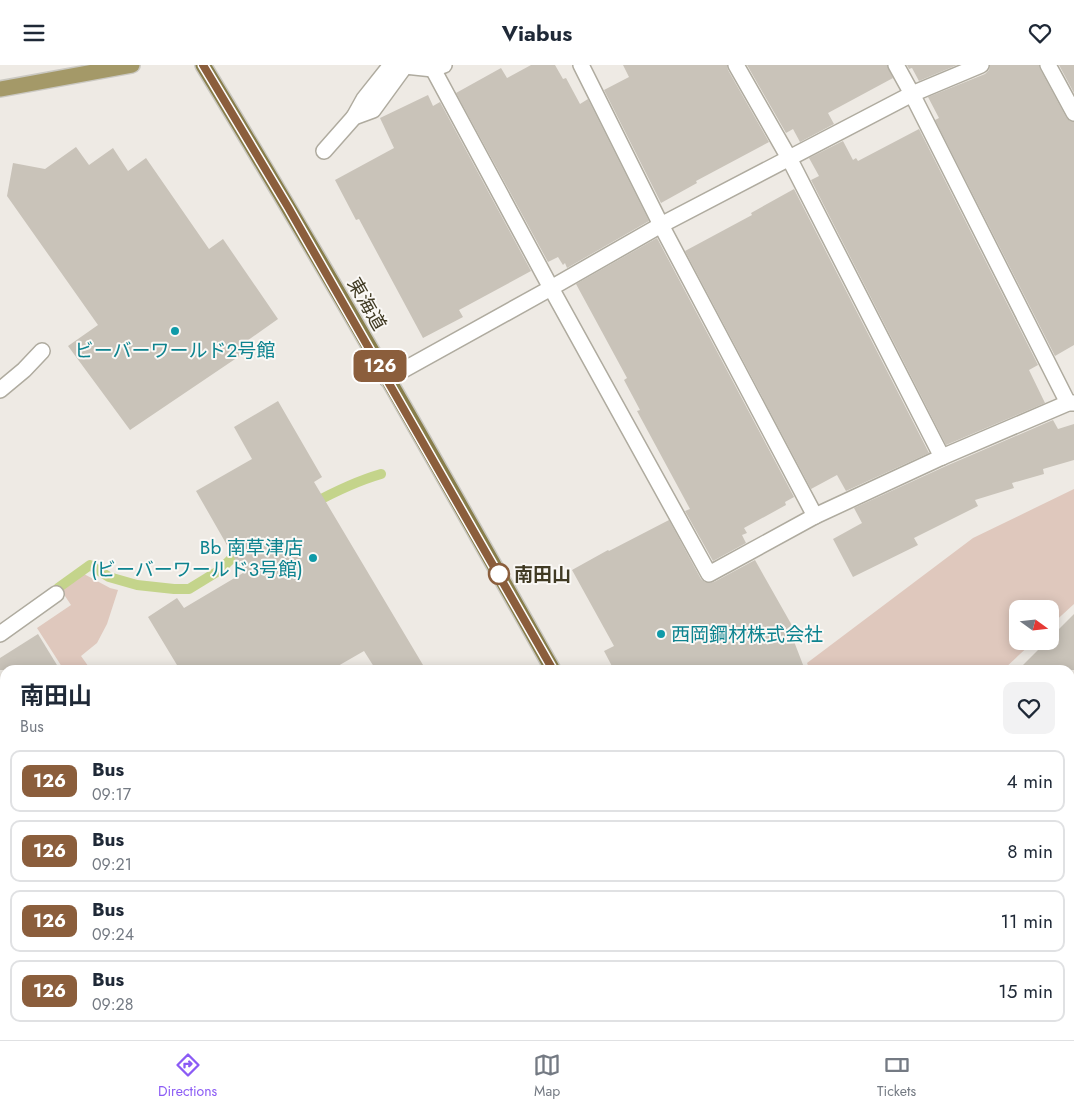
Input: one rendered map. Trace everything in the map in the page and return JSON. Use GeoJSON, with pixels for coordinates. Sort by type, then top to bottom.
{"type":"FeatureCollection","features":[{"type":"Feature","properties":{"kind":"highway","name":"東海道"},"geometry":{"type":"LineString","coordinates":[[203,65],[268,173],[550,665]]}},
{"type":"Feature","properties":{"kind":"main road"},"geometry":{"type":"LineString","coordinates":[[0,89],[132,65]]}},
{"type":"Feature","properties":{"kind":"street"},"geometry":{"type":"LineString","coordinates":[[324,151],[354,117],[364,99],[391,65]]}},
{"type":"Feature","properties":{"kind":"street"},"geometry":{"type":"LineString","coordinates":[[580,65],[661,225],[815,516]]}},
{"type":"Feature","properties":{"kind":"street"},"geometry":{"type":"LineString","coordinates":[[736,65],[789,158],[942,457]]}},
{"type":"Feature","properties":{"kind":"street"},"geometry":{"type":"LineString","coordinates":[[354,117],[373,110],[406,66],[438,67],[552,288],[709,574],[815,516],[942,457],[1071,403],[896,65]]}},
{"type":"Feature","properties":{"kind":"street"},"geometry":{"type":"LineString","coordinates":[[387,379],[552,288],[661,225],[912,94],[981,65]]}},
{"type":"Feature","properties":{"kind":"street"},"geometry":{"type":"LineString","coordinates":[[1048,65],[1074,113]]}},
{"type":"Feature","properties":{"kind":"street"},"geometry":{"type":"LineString","coordinates":[[0,390],[24,370],[42,351]]}},
{"type":"Feature","properties":{"kind":"street"},"geometry":{"type":"LineString","coordinates":[[0,634],[56,595]]}},
{"type":"Feature","properties":{"kind":"shaded area"},"geometry":{"type":"Polygon","coordinates":[[[1074,489],[1074,604],[1059,618],[1059,600],[1009,600],[1009,650],[1024,650],[1008,665],[808,665],[807,663],[973,538],[1074,489]]]}},
{"type":"Feature","properties":{"kind":"shaded area"},"geometry":{"type":"Polygon","coordinates":[[[84,574],[110,588],[118,590],[107,624],[97,643],[81,656],[87,665],[61,665],[37,628],[71,605],[61,590],[84,574]]]}},
{"type":"Feature","properties":{"kind":"building"},"geometry":{"type":"Polygon","coordinates":[[[531,65],[555,65],[563,79],[566,78],[580,104],[588,99],[649,221],[567,268],[565,263],[563,265],[558,257],[548,262],[456,93],[501,68],[507,78],[531,65]]]}},
{"type":"Feature","properties":{"kind":"building"},"geometry":{"type":"Polygon","coordinates":[[[623,65],[727,65],[728,70],[769,142],[696,181],[697,183],[661,203],[604,90],[629,77],[623,65]]]}},
{"type":"Feature","properties":{"kind":"building"},"geometry":{"type":"Polygon","coordinates":[[[747,65],[887,65],[893,78],[828,113],[834,124],[800,142],[793,129],[786,133],[747,65]]]}},
{"type":"Feature","properties":{"kind":"building"},"geometry":{"type":"Polygon","coordinates":[[[907,65],[957,65],[919,81],[912,68],[909,69],[907,65]]]}},
{"type":"Feature","properties":{"kind":"building"},"geometry":{"type":"Polygon","coordinates":[[[990,65],[1039,65],[1066,117],[1074,122],[1074,345],[1055,356],[935,120],[939,118],[928,97],[985,74],[989,70],[990,65]]]}},
{"type":"Feature","properties":{"kind":"building"},"geometry":{"type":"Polygon","coordinates":[[[1059,65],[1074,65],[1074,93],[1059,65]]]}},
{"type":"Feature","properties":{"kind":"building"},"geometry":{"type":"Polygon","coordinates":[[[428,95],[433,106],[440,102],[531,271],[459,310],[463,317],[423,338],[359,219],[356,220],[335,180],[394,148],[380,118],[428,95]]]}},
{"type":"Feature","properties":{"kind":"building"},"geometry":{"type":"Polygon","coordinates":[[[919,129],[1038,365],[1029,370],[1045,403],[946,445],[811,180],[819,176],[809,158],[843,141],[853,160],[856,158],[858,161],[919,129]]]}},
{"type":"Feature","properties":{"kind":"building"},"geometry":{"type":"Polygon","coordinates":[[[76,147],[89,165],[113,148],[128,171],[146,158],[209,249],[223,239],[278,319],[244,343],[244,353],[130,430],[68,346],[98,325],[7,196],[13,163],[45,169],[76,147]]]}},
{"type":"Feature","properties":{"kind":"building"},"geometry":{"type":"Polygon","coordinates":[[[794,189],[929,453],[846,491],[837,475],[811,489],[685,251],[752,215],[751,213],[794,189]]]}},
{"type":"Feature","properties":{"kind":"building"},"geometry":{"type":"Polygon","coordinates":[[[657,238],[794,497],[785,502],[786,505],[744,528],[747,533],[742,535],[746,543],[713,561],[685,511],[690,509],[637,411],[640,410],[624,380],[627,378],[576,284],[657,238]]]}},
{"type":"Feature","properties":{"kind":"building","name":"Bb 南草津店 (ビーバーワールド3号館)"},"geometry":{"type":"Polygon","coordinates":[[[278,401],[322,477],[314,482],[423,665],[373,665],[364,651],[340,665],[177,665],[148,617],[177,598],[184,608],[243,573],[196,491],[252,459],[234,427],[278,401]]]}},
{"type":"Feature","properties":{"kind":"building"},"geometry":{"type":"Polygon","coordinates":[[[1053,420],[1058,429],[1074,424],[1074,460],[1043,469],[1044,474],[1012,483],[1014,488],[975,500],[978,506],[914,538],[918,545],[853,577],[833,539],[862,523],[854,508],[1053,420]]]}},
{"type":"Feature","properties":{"kind":"building"},"geometry":{"type":"Polygon","coordinates":[[[669,520],[701,579],[705,582],[714,582],[755,560],[794,629],[790,631],[803,665],[611,665],[604,651],[614,646],[572,570],[669,520]]]}},
{"type":"Feature","properties":{"kind":"building"},"geometry":{"type":"Polygon","coordinates":[[[1074,614],[1074,665],[1023,665],[1038,650],[1059,650],[1059,629],[1074,614]]]}},
{"type":"Feature","properties":{"kind":"building"},"geometry":{"type":"Polygon","coordinates":[[[38,634],[57,665],[0,665],[0,658],[38,634]]]}},
{"type":"Feature","properties":{"kind":"waterway"},"geometry":{"type":"LineString","coordinates":[[312,504],[346,487],[381,474]]}},
{"type":"Feature","properties":{"kind":"waterway"},"geometry":{"type":"LineString","coordinates":[[58,588],[90,565],[109,577],[137,585],[189,589],[220,570],[244,548]]}},
{"type":"Feature","properties":{"kind":"bus line","name":"126"},"geometry":{"type":"LineString","coordinates":[[203,65],[288,207],[550,665]]}},
{"type":"Feature","properties":{"kind":"place","name":"ビーバーワールド2号館"},"geometry":{"type":"Point","coordinates":[175,331]}},
{"type":"Feature","properties":{"kind":"place","name":"Bb 南草津店 (ビーバーワールド3号館)"},"geometry":{"type":"Point","coordinates":[313,558]}},
{"type":"Feature","properties":{"kind":"place","name":"南田山"},"geometry":{"type":"Point","coordinates":[499,574]}},
{"type":"Feature","properties":{"kind":"place","name":"西岡鋼材株式会社"},"geometry":{"type":"Point","coordinates":[661,634]}}]}
